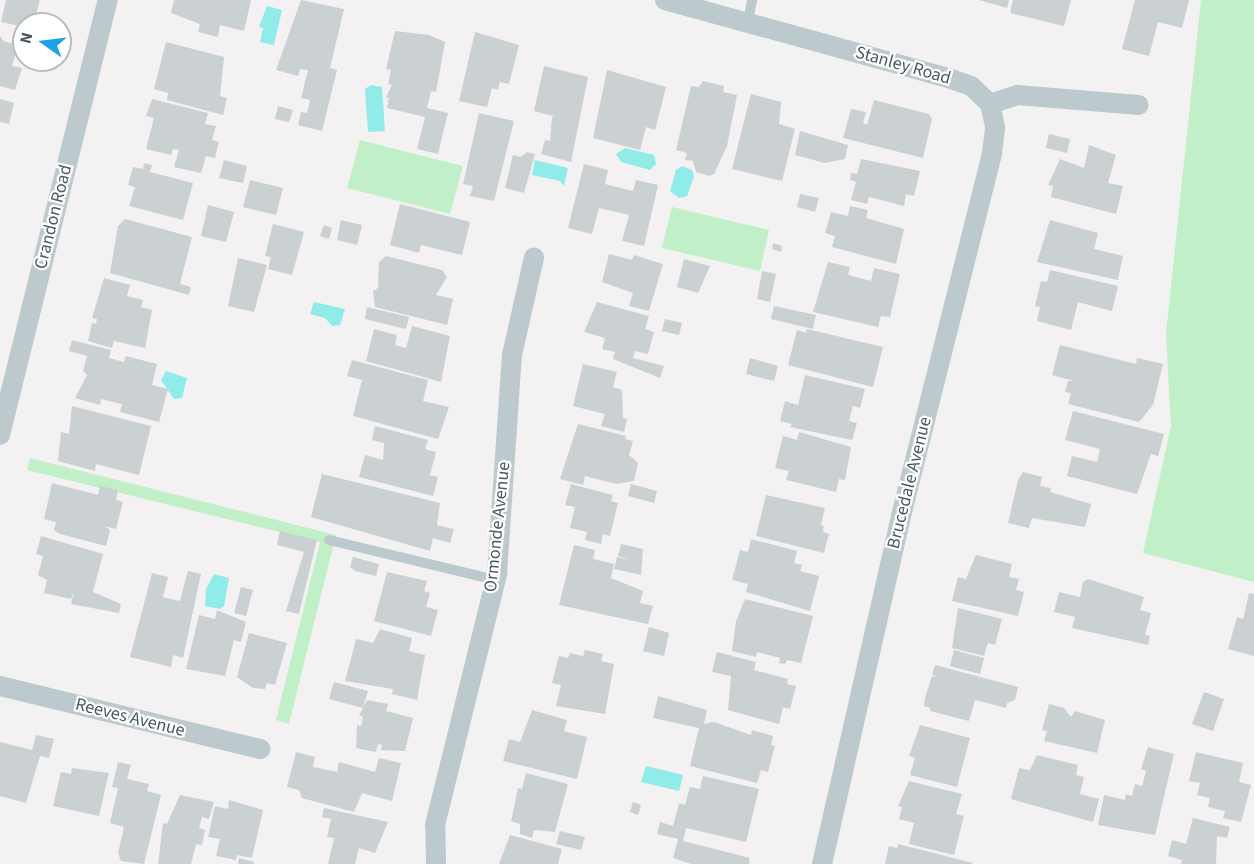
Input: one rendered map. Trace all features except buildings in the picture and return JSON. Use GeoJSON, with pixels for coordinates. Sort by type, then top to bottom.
{"type":"FeatureCollection","features":[{"type":"Feature","properties":{"kind":"street","name":"Crandon Road"},"geometry":{"type":"LineString","coordinates":[[0,435],[108,0]]}},
{"type":"Feature","properties":{"kind":"street","name":"Stanley Road"},"geometry":{"type":"LineString","coordinates":[[665,0],[748,21],[951,79],[971,86],[990,104]]}},
{"type":"Feature","properties":{"kind":"street"},"geometry":{"type":"LineString","coordinates":[[990,104],[1017,94],[1139,105]]}},
{"type":"Feature","properties":{"kind":"street","name":"Brucedale Avenue"},"geometry":{"type":"LineString","coordinates":[[822,864],[901,516],[992,153],[995,127],[990,104]]}},
{"type":"Feature","properties":{"kind":"street","name":"Ormonde Avenue"},"geometry":{"type":"LineString","coordinates":[[436,864],[435,825],[496,580],[512,355],[534,257]]}},
{"type":"Feature","properties":{"kind":"street","name":"Reeves Avenue"},"geometry":{"type":"LineString","coordinates":[[0,686],[260,749]]}},
{"type":"Feature","properties":{"kind":"lane"},"geometry":{"type":"LineString","coordinates":[[748,21],[753,0]]}},
{"type":"Feature","properties":{"kind":"lane"},"geometry":{"type":"LineString","coordinates":[[329,540],[496,580]]}},
{"type":"Feature","properties":{"kind":"green space"},"geometry":{"type":"Polygon","coordinates":[[[1201,0],[1254,0],[1254,582],[1143,553],[1171,426],[1166,334],[1201,0]]]}},
{"type":"Feature","properties":{"kind":"green space"},"geometry":{"type":"Polygon","coordinates":[[[360,140],[463,166],[450,214],[347,188],[360,140]]]}},
{"type":"Feature","properties":{"kind":"green space"},"geometry":{"type":"Polygon","coordinates":[[[672,207],[769,230],[760,271],[662,248],[672,207]]]}},
{"type":"Feature","properties":{"kind":"green space"},"geometry":{"type":"Polygon","coordinates":[[[30,458],[336,535],[289,724],[276,720],[320,542],[27,470],[30,458]]]}},
{"type":"Feature","properties":{"kind":"water"},"geometry":{"type":"Polygon","coordinates":[[[267,6],[282,10],[274,45],[260,42],[263,28],[259,27],[267,6]]]}},
{"type":"Feature","properties":{"kind":"water"},"geometry":{"type":"Polygon","coordinates":[[[371,85],[382,87],[385,131],[368,132],[365,89],[371,85]]]}},
{"type":"Feature","properties":{"kind":"water"},"geometry":{"type":"Polygon","coordinates":[[[625,148],[654,155],[656,164],[650,170],[621,162],[616,154],[625,148]]]}},
{"type":"Feature","properties":{"kind":"water"},"geometry":{"type":"Polygon","coordinates":[[[535,160],[568,168],[564,186],[560,181],[532,175],[535,160]]]}},
{"type":"Feature","properties":{"kind":"water"},"geometry":{"type":"Polygon","coordinates":[[[682,166],[692,170],[694,177],[687,196],[679,198],[670,191],[676,170],[682,166]]]}},
{"type":"Feature","properties":{"kind":"water"},"geometry":{"type":"Polygon","coordinates":[[[314,302],[345,309],[340,325],[332,326],[325,318],[310,314],[314,302]]]}},
{"type":"Feature","properties":{"kind":"water"},"geometry":{"type":"Polygon","coordinates":[[[166,371],[187,378],[182,398],[174,399],[161,380],[166,371]]]}},
{"type":"Feature","properties":{"kind":"water"},"geometry":{"type":"Polygon","coordinates":[[[214,574],[229,578],[224,606],[220,609],[205,606],[206,589],[214,574]]]}},
{"type":"Feature","properties":{"kind":"water"},"geometry":{"type":"Polygon","coordinates":[[[646,766],[683,775],[679,791],[641,782],[646,766]]]}}]}
